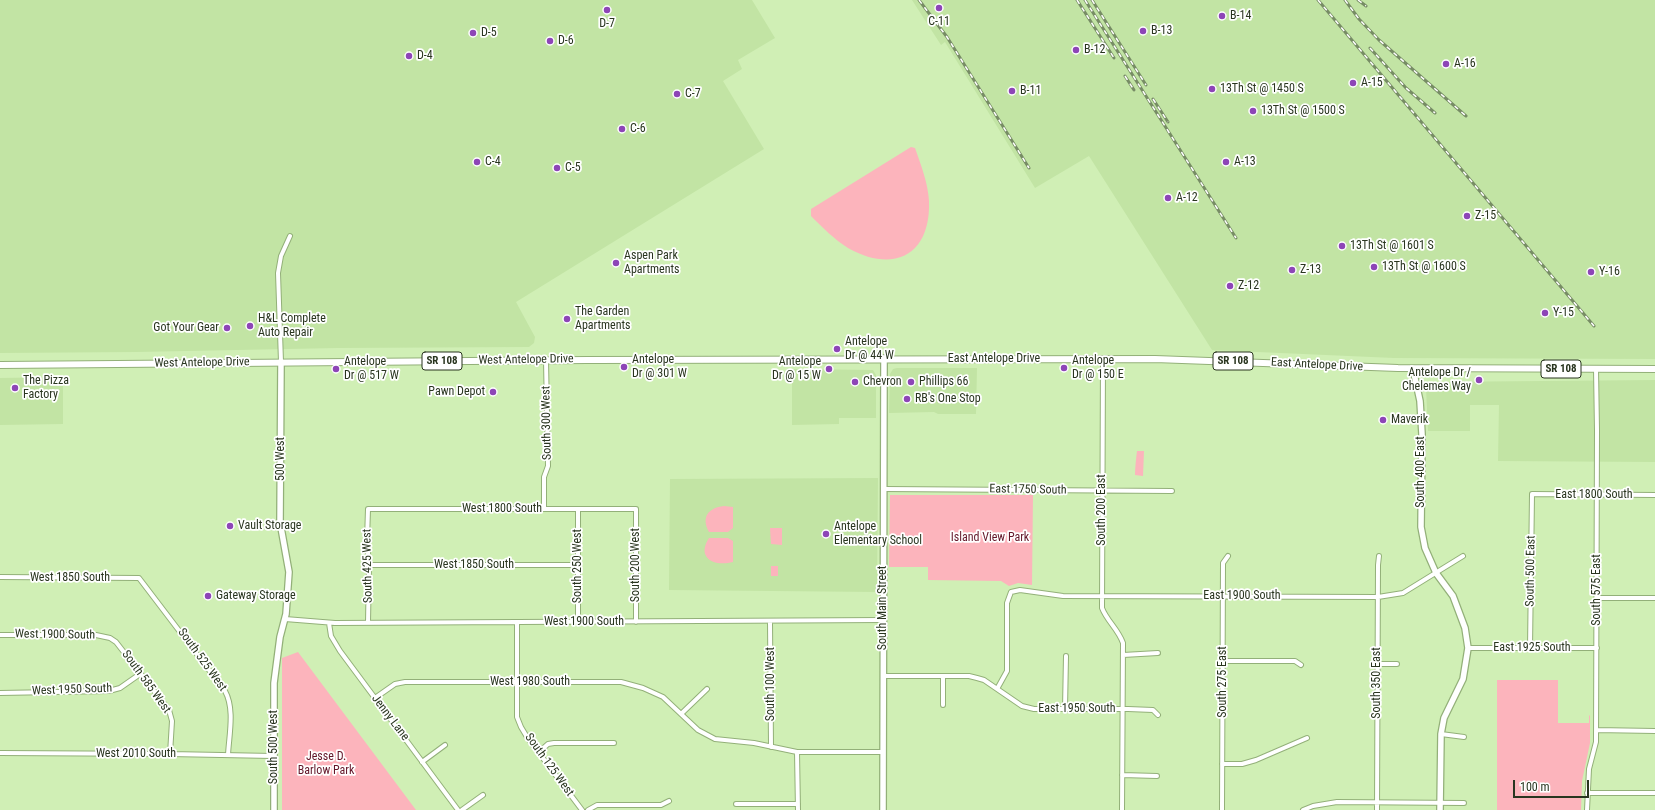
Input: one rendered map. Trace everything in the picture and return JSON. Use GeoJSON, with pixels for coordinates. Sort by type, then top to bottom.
{"type":"FeatureCollection","features":[{"type":"Feature","properties":{"kind":"main road","name":"West Antelope Drive"},"geometry":{"type":"LineString","coordinates":[[0,365],[884,358]]}},
{"type":"Feature","properties":{"kind":"main road","name":"East Antelope Drive"},"geometry":{"type":"LineString","coordinates":[[884,358],[1207,360],[1413,368],[1655,369]]}},
{"type":"Feature","properties":{"kind":"street","name":"500 West"},"geometry":{"type":"LineString","coordinates":[[274,683],[280,637],[285,619],[289,572],[280,522],[281,362],[278,273],[281,256],[290,236]]}},
{"type":"Feature","properties":{"kind":"street","name":"South Main Street"},"geometry":{"type":"LineString","coordinates":[[883,810],[884,358]]}},
{"type":"Feature","properties":{"kind":"street","name":"South 200 East"},"geometry":{"type":"LineString","coordinates":[[1103,359],[1102,608],[1105,617],[1119,632],[1123,642],[1122,810]]}},
{"type":"Feature","properties":{"kind":"street","name":"South 300 West"},"geometry":{"type":"LineString","coordinates":[[544,509],[544,477],[548,466],[546,360]]}},
{"type":"Feature","properties":{"kind":"street","name":"South 400 East"},"geometry":{"type":"LineString","coordinates":[[1413,368],[1420,401],[1422,434],[1421,527],[1425,548],[1436,572],[1453,596],[1465,628],[1468,648],[1463,679],[1444,718],[1441,734],[1440,810]]}},
{"type":"Feature","properties":{"kind":"street","name":"South 575 East"},"geometry":{"type":"LineString","coordinates":[[1588,810],[1589,769],[1596,742],[1596,369]]}},
{"type":"Feature","properties":{"kind":"street","name":"East 1750 South"},"geometry":{"type":"LineString","coordinates":[[884,489],[1172,491]]}},
{"type":"Feature","properties":{"kind":"street","name":"East 1800 South"},"geometry":{"type":"LineString","coordinates":[[1532,494],[1655,495]]}},
{"type":"Feature","properties":{"kind":"street","name":"South 500 East"},"geometry":{"type":"LineString","coordinates":[[1530,648],[1532,494]]}},
{"type":"Feature","properties":{"kind":"street","name":"West 1800 South"},"geometry":{"type":"LineString","coordinates":[[368,509],[636,509]]}},
{"type":"Feature","properties":{"kind":"street","name":"South 425 West"},"geometry":{"type":"LineString","coordinates":[[368,509],[368,623]]}},
{"type":"Feature","properties":{"kind":"street","name":"South 250 West"},"geometry":{"type":"LineString","coordinates":[[578,509],[578,622]]}},
{"type":"Feature","properties":{"kind":"street","name":"South 200 West"},"geometry":{"type":"LineString","coordinates":[[636,509],[636,622]]}},
{"type":"Feature","properties":{"kind":"street","name":"South 275 East"},"geometry":{"type":"LineString","coordinates":[[1222,810],[1223,563],[1228,556]]}},
{"type":"Feature","properties":{"kind":"street","name":"South 350 East"},"geometry":{"type":"LineString","coordinates":[[1377,810],[1379,556]]}},
{"type":"Feature","properties":{"kind":"street","name":"East 1900 South"},"geometry":{"type":"LineString","coordinates":[[997,689],[1007,671],[1007,603],[1011,592],[1020,590],[1063,596],[1378,597],[1402,593],[1463,556]]}},
{"type":"Feature","properties":{"kind":"street","name":"West 1850 South"},"geometry":{"type":"LineString","coordinates":[[369,566],[578,565]]}},
{"type":"Feature","properties":{"kind":"street","name":"West 1850 South"},"geometry":{"type":"LineString","coordinates":[[0,577],[139,578]]}},
{"type":"Feature","properties":{"kind":"street","name":"South 525 West"},"geometry":{"type":"LineString","coordinates":[[139,578],[229,697],[228,755]]}},
{"type":"Feature","properties":{"kind":"street"},"geometry":{"type":"LineString","coordinates":[[1597,598],[1655,598]]}},
{"type":"Feature","properties":{"kind":"street","name":"West 1900 South"},"geometry":{"type":"LineString","coordinates":[[285,619],[329,623],[883,620]]}},
{"type":"Feature","properties":{"kind":"street","name":"South 100 West"},"geometry":{"type":"LineString","coordinates":[[770,621],[771,747]]}},
{"type":"Feature","properties":{"kind":"street","name":"South 125 West"},"geometry":{"type":"LineString","coordinates":[[517,622],[518,717],[521,727],[582,810]]}},
{"type":"Feature","properties":{"kind":"street","name":"Jenny Lane"},"geometry":{"type":"LineString","coordinates":[[329,623],[331,636],[340,651],[458,810]]}},
{"type":"Feature","properties":{"kind":"street","name":"West 1900 South"},"geometry":{"type":"LineString","coordinates":[[0,635],[96,635],[110,638]]}},
{"type":"Feature","properties":{"kind":"street","name":"South 585 West"},"geometry":{"type":"LineString","coordinates":[[110,638],[122,648],[140,674],[169,710],[172,722],[170,754]]}},
{"type":"Feature","properties":{"kind":"street","name":"East 1925 South"},"geometry":{"type":"LineString","coordinates":[[1468,648],[1597,648]]}},
{"type":"Feature","properties":{"kind":"street"},"geometry":{"type":"LineString","coordinates":[[1123,654],[1158,653]]}},
{"type":"Feature","properties":{"kind":"street"},"geometry":{"type":"LineString","coordinates":[[1065,710],[1066,656]]}},
{"type":"Feature","properties":{"kind":"street"},"geometry":{"type":"LineString","coordinates":[[1223,661],[1295,661],[1301,665]]}},
{"type":"Feature","properties":{"kind":"street"},"geometry":{"type":"LineString","coordinates":[[1378,664],[1397,664]]}},
{"type":"Feature","properties":{"kind":"street","name":"West 1950 South"},"geometry":{"type":"LineString","coordinates":[[0,693],[109,691],[120,688],[140,674]]}},
{"type":"Feature","properties":{"kind":"street","name":"East 1950 South"},"geometry":{"type":"LineString","coordinates":[[883,676],[969,676],[984,680],[1022,706],[1034,709],[1153,710],[1158,715]]}},
{"type":"Feature","properties":{"kind":"street"},"geometry":{"type":"LineString","coordinates":[[943,676],[943,705]]}},
{"type":"Feature","properties":{"kind":"street","name":"West 1980 South"},"geometry":{"type":"LineString","coordinates":[[375,698],[395,684],[405,682],[621,682],[643,688],[663,697],[698,730],[714,739],[797,752],[883,752]]}},
{"type":"Feature","properties":{"kind":"street","name":"South 500 West"},"geometry":{"type":"LineString","coordinates":[[274,683],[274,810]]}},
{"type":"Feature","properties":{"kind":"street"},"geometry":{"type":"LineString","coordinates":[[681,714],[707,689]]}},
{"type":"Feature","properties":{"kind":"street"},"geometry":{"type":"LineString","coordinates":[[1596,730],[1655,731]]}},
{"type":"Feature","properties":{"kind":"street"},"geometry":{"type":"LineString","coordinates":[[1441,734],[1464,737]]}},
{"type":"Feature","properties":{"kind":"street"},"geometry":{"type":"LineString","coordinates":[[1222,764],[1242,764],[1256,760],[1307,738]]}},
{"type":"Feature","properties":{"kind":"street"},"geometry":{"type":"LineString","coordinates":[[539,752],[548,744],[554,743],[614,743]]}},
{"type":"Feature","properties":{"kind":"street"},"geometry":{"type":"LineString","coordinates":[[422,762],[445,745]]}},
{"type":"Feature","properties":{"kind":"street"},"geometry":{"type":"LineString","coordinates":[[797,752],[798,810]]}},
{"type":"Feature","properties":{"kind":"street","name":"West 2010 South"},"geometry":{"type":"LineString","coordinates":[[0,753],[273,756]]}},
{"type":"Feature","properties":{"kind":"street"},"geometry":{"type":"LineString","coordinates":[[1122,775],[1157,776]]}},
{"type":"Feature","properties":{"kind":"street"},"geometry":{"type":"LineString","coordinates":[[1588,793],[1655,793]]}},
{"type":"Feature","properties":{"kind":"street"},"geometry":{"type":"LineString","coordinates":[[462,810],[483,795]]}},
{"type":"Feature","properties":{"kind":"street"},"geometry":{"type":"LineString","coordinates":[[588,810],[597,805],[661,805],[669,800]]}},
{"type":"Feature","properties":{"kind":"street"},"geometry":{"type":"LineString","coordinates":[[1303,810],[1313,806],[1337,802],[1464,803]]}},
{"type":"Feature","properties":{"kind":"street"},"geometry":{"type":"LineString","coordinates":[[736,804],[798,804]]}},
{"type":"Feature","properties":{"kind":"shaded area"},"geometry":{"type":"Polygon","coordinates":[[[0,0],[752,0],[775,38],[738,60],[742,69],[723,81],[764,149],[516,302],[535,337],[534,343],[529,347],[0,353],[0,0]]]}},
{"type":"Feature","properties":{"kind":"shaded area"},"geometry":{"type":"Polygon","coordinates":[[[912,0],[1655,0],[1655,359],[1394,358],[1212,350],[1089,156],[1035,188],[945,42],[941,45],[912,0]]]}},
{"type":"Feature","properties":{"kind":"shaded area"},"geometry":{"type":"Polygon","coordinates":[[[977,368],[976,414],[938,414],[934,412],[889,413],[890,374],[893,369],[977,368]]]}},
{"type":"Feature","properties":{"kind":"shaded area"},"geometry":{"type":"Polygon","coordinates":[[[792,369],[873,370],[876,375],[876,418],[839,418],[839,424],[792,425],[792,369]]]}},
{"type":"Feature","properties":{"kind":"shaded area"},"geometry":{"type":"Polygon","coordinates":[[[63,377],[63,424],[0,425],[0,378],[63,377]]]}},
{"type":"Feature","properties":{"kind":"shaded area"},"geometry":{"type":"Polygon","coordinates":[[[1655,380],[1655,462],[1498,461],[1499,405],[1470,405],[1470,431],[1428,431],[1426,388],[1430,382],[1655,380]]]}},
{"type":"Feature","properties":{"kind":"shaded area"},"geometry":{"type":"Polygon","coordinates":[[[878,478],[877,592],[669,590],[670,479],[878,478]]]}},
{"type":"Feature","properties":{"kind":"green space"},"geometry":{"type":"Polygon","coordinates":[[[911,147],[915,148],[922,167],[929,201],[928,220],[924,235],[916,246],[906,254],[894,259],[880,259],[865,256],[843,245],[811,216],[811,209],[911,147]]]}},
{"type":"Feature","properties":{"kind":"green space"},"geometry":{"type":"Polygon","coordinates":[[[1137,451],[1144,451],[1143,476],[1135,475],[1137,451]]]}},
{"type":"Feature","properties":{"kind":"green space","name":"Island View Park"},"geometry":{"type":"Polygon","coordinates":[[[890,495],[1033,495],[1032,585],[1018,583],[1009,586],[1001,581],[928,580],[928,567],[889,567],[890,495]]]}},
{"type":"Feature","properties":{"kind":"green space"},"geometry":{"type":"Polygon","coordinates":[[[718,507],[733,507],[733,528],[728,532],[709,532],[706,522],[708,514],[710,511],[718,507]]]}},
{"type":"Feature","properties":{"kind":"green space"},"geometry":{"type":"Polygon","coordinates":[[[770,528],[782,528],[782,545],[771,544],[770,528]]]}},
{"type":"Feature","properties":{"kind":"green space"},"geometry":{"type":"Polygon","coordinates":[[[709,538],[728,538],[733,541],[733,562],[714,562],[706,556],[706,545],[709,538]]]}},
{"type":"Feature","properties":{"kind":"green space"},"geometry":{"type":"Polygon","coordinates":[[[771,566],[778,566],[778,576],[771,576],[771,566]]]}},
{"type":"Feature","properties":{"kind":"green space","name":"Jesse D. Barlow Park"},"geometry":{"type":"Polygon","coordinates":[[[298,652],[416,810],[282,810],[282,658],[298,652]]]}},
{"type":"Feature","properties":{"kind":"green space"},"geometry":{"type":"Polygon","coordinates":[[[1497,680],[1558,680],[1558,723],[1589,723],[1589,715],[1590,716],[1590,743],[1582,781],[1581,810],[1497,810],[1497,680]]]}},
{"type":"Feature","properties":{"kind":"railway"},"geometry":{"type":"LineString","coordinates":[[919,0],[947,37],[1029,168]]}},
{"type":"Feature","properties":{"kind":"railway"},"geometry":{"type":"LineString","coordinates":[[1077,0],[1114,58]]}},
{"type":"Feature","properties":{"kind":"railway"},"geometry":{"type":"LineString","coordinates":[[1085,0],[1236,238]]}},
{"type":"Feature","properties":{"kind":"railway"},"geometry":{"type":"LineString","coordinates":[[1092,0],[1146,85]]}},
{"type":"Feature","properties":{"kind":"railway"},"geometry":{"type":"LineString","coordinates":[[1318,0],[1594,326]]}},
{"type":"Feature","properties":{"kind":"railway"},"geometry":{"type":"LineString","coordinates":[[1345,0],[1359,19],[1379,40],[1466,116]]}},
{"type":"Feature","properties":{"kind":"railway"},"geometry":{"type":"LineString","coordinates":[[1358,0],[1366,6]]}},
{"type":"Feature","properties":{"kind":"railway"},"geometry":{"type":"LineString","coordinates":[[1370,48],[1406,88],[1435,113]]}},
{"type":"Feature","properties":{"kind":"railway"},"geometry":{"type":"LineString","coordinates":[[1125,76],[1134,90]]}},
{"type":"Feature","properties":{"kind":"railway"},"geometry":{"type":"LineString","coordinates":[[1153,99],[1168,122]]}},
{"type":"Feature","properties":{"kind":"place","name":"C-11"},"geometry":{"type":"Point","coordinates":[939,8]}},
{"type":"Feature","properties":{"kind":"place","name":"D-7"},"geometry":{"type":"Point","coordinates":[607,10]}},
{"type":"Feature","properties":{"kind":"place","name":"B-14"},"geometry":{"type":"Point","coordinates":[1222,16]}},
{"type":"Feature","properties":{"kind":"place","name":"B-13"},"geometry":{"type":"Point","coordinates":[1143,31]}},
{"type":"Feature","properties":{"kind":"place","name":"D-5"},"geometry":{"type":"Point","coordinates":[473,33]}},
{"type":"Feature","properties":{"kind":"place","name":"D-6"},"geometry":{"type":"Point","coordinates":[550,41]}},
{"type":"Feature","properties":{"kind":"place","name":"B-12"},"geometry":{"type":"Point","coordinates":[1076,50]}},
{"type":"Feature","properties":{"kind":"place","name":"D-4"},"geometry":{"type":"Point","coordinates":[409,56]}},
{"type":"Feature","properties":{"kind":"place","name":"A-16"},"geometry":{"type":"Point","coordinates":[1446,64]}},
{"type":"Feature","properties":{"kind":"place","name":"A-15"},"geometry":{"type":"Point","coordinates":[1353,83]}},
{"type":"Feature","properties":{"kind":"place","name":"13Th St @ 1450 S"},"geometry":{"type":"Point","coordinates":[1212,89]}},
{"type":"Feature","properties":{"kind":"place","name":"B-11"},"geometry":{"type":"Point","coordinates":[1012,91]}},
{"type":"Feature","properties":{"kind":"place","name":"C-7"},"geometry":{"type":"Point","coordinates":[677,94]}},
{"type":"Feature","properties":{"kind":"place","name":"13Th St @ 1500 S"},"geometry":{"type":"Point","coordinates":[1253,111]}},
{"type":"Feature","properties":{"kind":"place","name":"C-6"},"geometry":{"type":"Point","coordinates":[622,129]}},
{"type":"Feature","properties":{"kind":"place","name":"C-4"},"geometry":{"type":"Point","coordinates":[477,162]}},
{"type":"Feature","properties":{"kind":"place","name":"A-13"},"geometry":{"type":"Point","coordinates":[1226,162]}},
{"type":"Feature","properties":{"kind":"place","name":"C-5"},"geometry":{"type":"Point","coordinates":[557,168]}},
{"type":"Feature","properties":{"kind":"place","name":"A-12"},"geometry":{"type":"Point","coordinates":[1168,198]}},
{"type":"Feature","properties":{"kind":"place","name":"Z-15"},"geometry":{"type":"Point","coordinates":[1467,216]}},
{"type":"Feature","properties":{"kind":"place","name":"13Th St @ 1601 S"},"geometry":{"type":"Point","coordinates":[1342,246]}},
{"type":"Feature","properties":{"kind":"place","name":"Aspen Park Apartments"},"geometry":{"type":"Point","coordinates":[616,263]}},
{"type":"Feature","properties":{"kind":"place","name":"13Th St @ 1600 S"},"geometry":{"type":"Point","coordinates":[1374,267]}},
{"type":"Feature","properties":{"kind":"place","name":"Z-13"},"geometry":{"type":"Point","coordinates":[1292,270]}},
{"type":"Feature","properties":{"kind":"place","name":"Y-16"},"geometry":{"type":"Point","coordinates":[1591,272]}},
{"type":"Feature","properties":{"kind":"place","name":"Z-12"},"geometry":{"type":"Point","coordinates":[1230,286]}},
{"type":"Feature","properties":{"kind":"place","name":"Y-15"},"geometry":{"type":"Point","coordinates":[1545,313]}},
{"type":"Feature","properties":{"kind":"place","name":"The Garden Apartments"},"geometry":{"type":"Point","coordinates":[567,319]}},
{"type":"Feature","properties":{"kind":"place","name":"H&L Complete Auto Repair"},"geometry":{"type":"Point","coordinates":[250,326]}},
{"type":"Feature","properties":{"kind":"place","name":"Got Your Gear"},"geometry":{"type":"Point","coordinates":[227,328]}},
{"type":"Feature","properties":{"kind":"place","name":"Antelope Dr @ 44 W"},"geometry":{"type":"Point","coordinates":[837,349]}},
{"type":"Feature","properties":{"kind":"place","name":"Antelope Dr @ 301 W"},"geometry":{"type":"Point","coordinates":[624,367]}},
{"type":"Feature","properties":{"kind":"place","name":"Antelope Dr @ 150 E"},"geometry":{"type":"Point","coordinates":[1064,368]}},
{"type":"Feature","properties":{"kind":"place","name":"Antelope Dr @ 517 W"},"geometry":{"type":"Point","coordinates":[336,369]}},
{"type":"Feature","properties":{"kind":"place","name":"Antelope Dr @ 15 W"},"geometry":{"type":"Point","coordinates":[829,369]}},
{"type":"Feature","properties":{"kind":"place","name":"Antelope Dr / Chelemes Way"},"geometry":{"type":"Point","coordinates":[1479,380]}},
{"type":"Feature","properties":{"kind":"place","name":"Chevron"},"geometry":{"type":"Point","coordinates":[855,382]}},
{"type":"Feature","properties":{"kind":"place","name":"Phillips 66"},"geometry":{"type":"Point","coordinates":[911,382]}},
{"type":"Feature","properties":{"kind":"place","name":"The Pizza Factory"},"geometry":{"type":"Point","coordinates":[15,388]}},
{"type":"Feature","properties":{"kind":"place","name":"Pawn Depot"},"geometry":{"type":"Point","coordinates":[493,392]}},
{"type":"Feature","properties":{"kind":"place","name":"RB's One Stop"},"geometry":{"type":"Point","coordinates":[907,399]}},
{"type":"Feature","properties":{"kind":"place","name":"Maverik"},"geometry":{"type":"Point","coordinates":[1383,420]}},
{"type":"Feature","properties":{"kind":"place","name":"Vault Storage"},"geometry":{"type":"Point","coordinates":[230,526]}},
{"type":"Feature","properties":{"kind":"place","name":"Antelope Elementary School"},"geometry":{"type":"Point","coordinates":[826,534]}},
{"type":"Feature","properties":{"kind":"place","name":"Gateway Storage"},"geometry":{"type":"Point","coordinates":[208,596]}}]}
